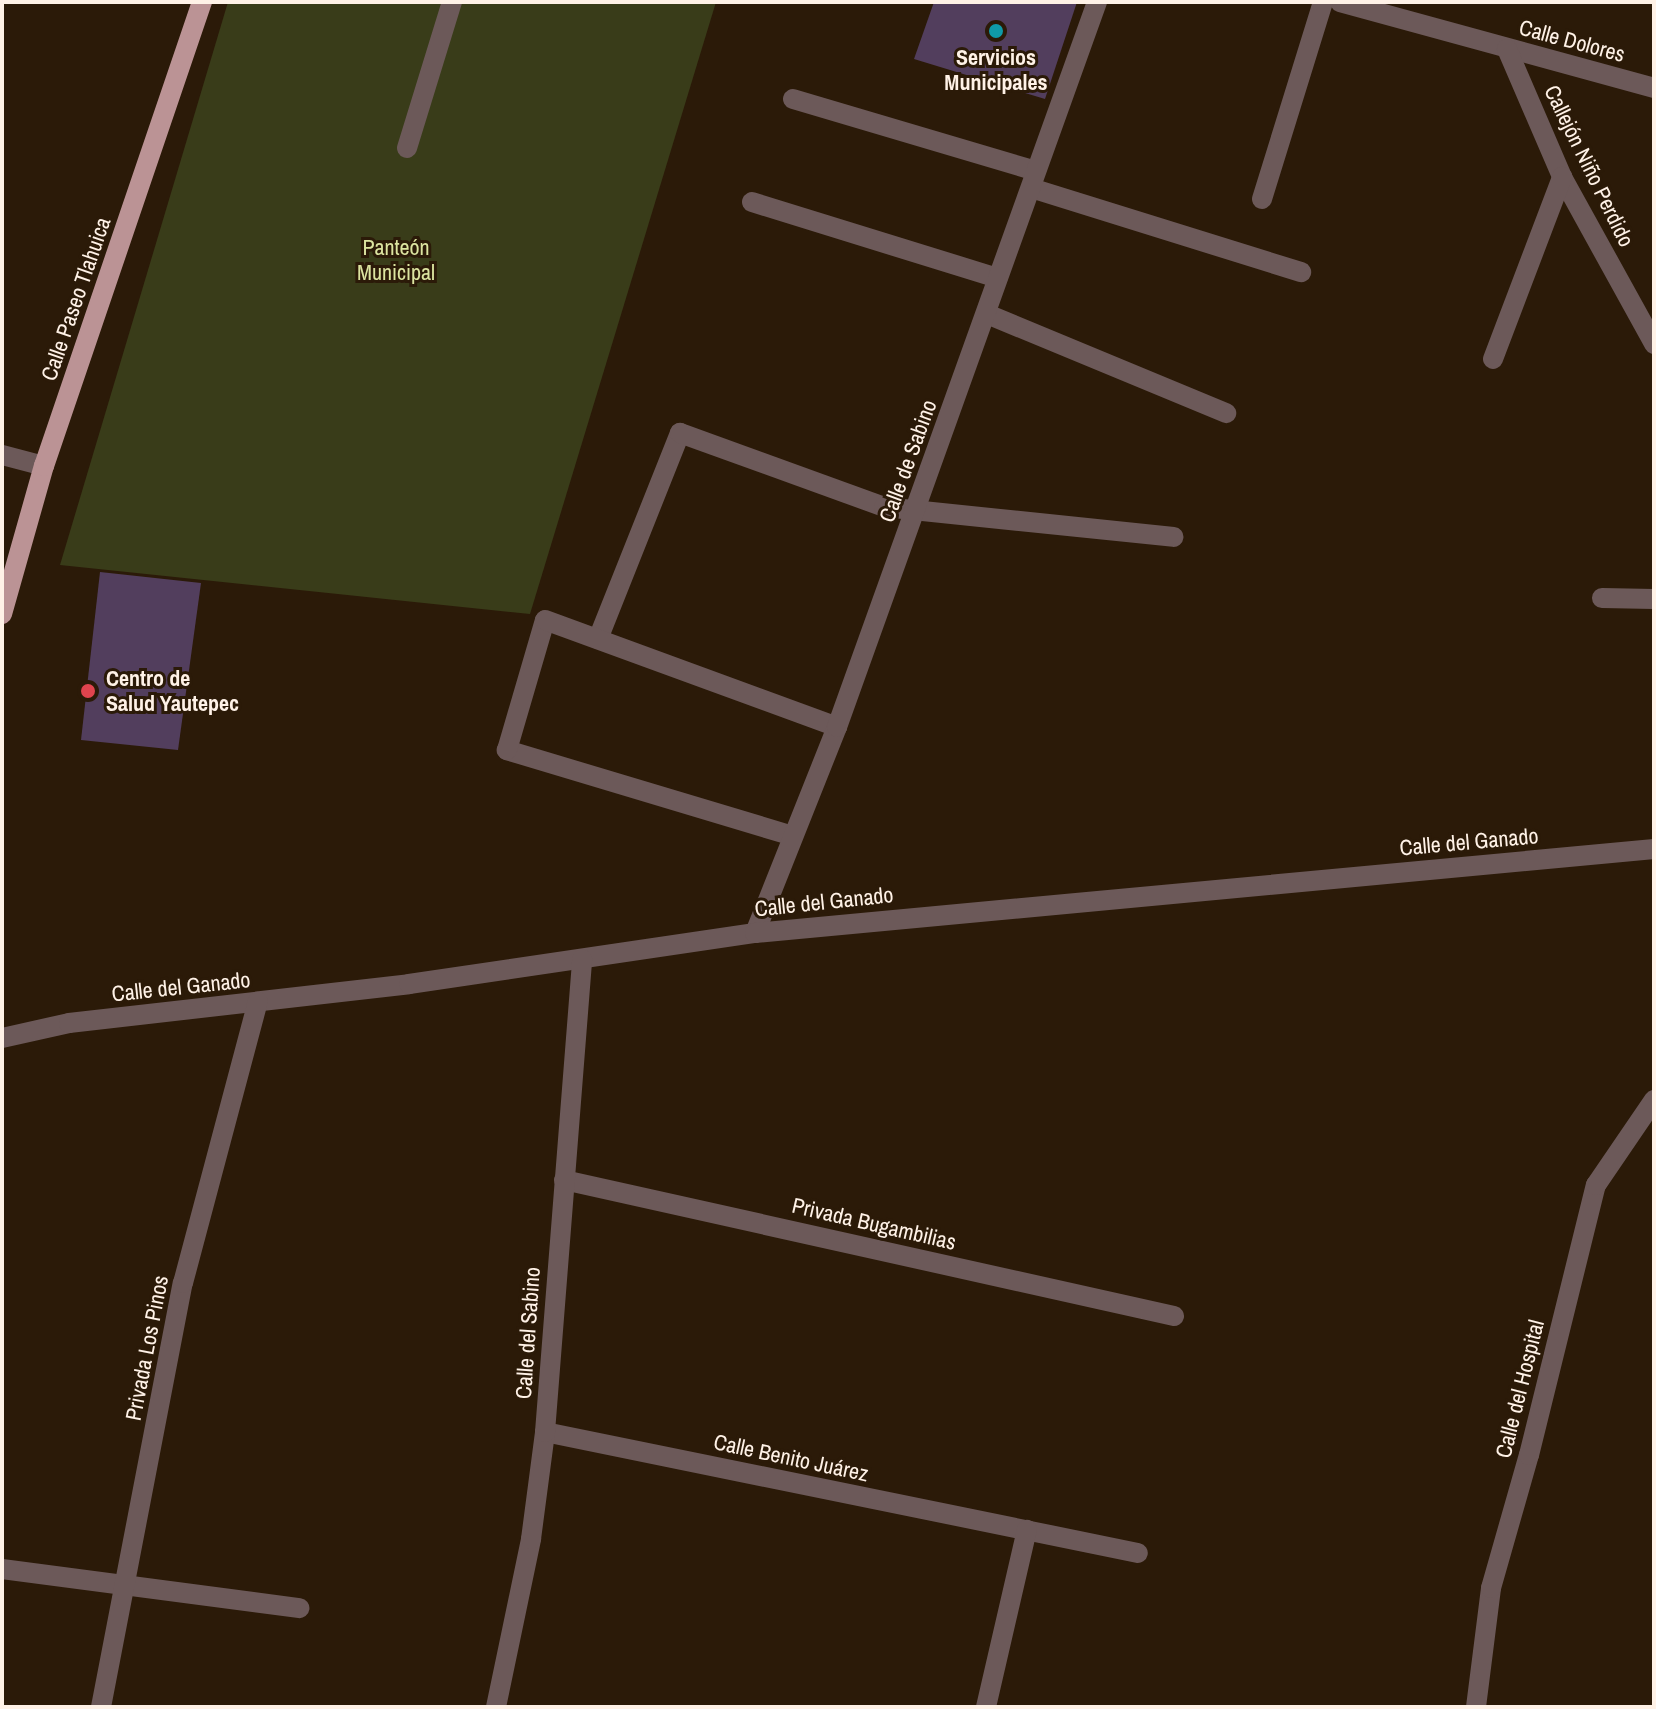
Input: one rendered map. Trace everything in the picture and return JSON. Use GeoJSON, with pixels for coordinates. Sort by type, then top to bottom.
{"type":"FeatureCollection","features":[{"type":"Feature","properties":{"kind":"main road","name":"Calle Paseo Tlahuica"},"geometry":{"type":"LineString","coordinates":[[2,614],[44,466],[202,2]]}},
{"type":"Feature","properties":{"kind":"street"},"geometry":{"type":"LineString","coordinates":[[407,148],[452,2]]}},
{"type":"Feature","properties":{"kind":"street","name":"Calle de Sabino"},"geometry":{"type":"LineString","coordinates":[[755,933],[837,727],[1097,2]]}},
{"type":"Feature","properties":{"kind":"street"},"geometry":{"type":"LineString","coordinates":[[1262,199],[1323,2]]}},
{"type":"Feature","properties":{"kind":"street","name":"Calle Dolores"},"geometry":{"type":"LineString","coordinates":[[1340,2],[1654,88]]}},
{"type":"Feature","properties":{"kind":"street","name":"Callejón Niño Perdido"},"geometry":{"type":"LineString","coordinates":[[1507,49],[1562,177],[1654,344]]}},
{"type":"Feature","properties":{"kind":"street"},"geometry":{"type":"LineString","coordinates":[[793,99],[1301,272]]}},
{"type":"Feature","properties":{"kind":"street"},"geometry":{"type":"LineString","coordinates":[[1493,359],[1562,177]]}},
{"type":"Feature","properties":{"kind":"street"},"geometry":{"type":"LineString","coordinates":[[752,202],[998,278]]}},
{"type":"Feature","properties":{"kind":"street"},"geometry":{"type":"LineString","coordinates":[[987,314],[1226,413]]}},
{"type":"Feature","properties":{"kind":"street"},"geometry":{"type":"LineString","coordinates":[[598,639],[680,433],[884,507],[1173,537]]}},
{"type":"Feature","properties":{"kind":"street"},"geometry":{"type":"LineString","coordinates":[[2,455],[44,466]]}},
{"type":"Feature","properties":{"kind":"street"},"geometry":{"type":"LineString","coordinates":[[1602,598],[1654,599]]}},
{"type":"Feature","properties":{"kind":"street"},"geometry":{"type":"LineString","coordinates":[[793,836],[507,750],[545,620],[837,727]]}},
{"type":"Feature","properties":{"kind":"street","name":"Calle del Ganado"},"geometry":{"type":"LineString","coordinates":[[2,1038],[69,1023],[258,1002],[755,933],[1654,849]]}},
{"type":"Feature","properties":{"kind":"street","name":"Calle del Sabino"},"geometry":{"type":"LineString","coordinates":[[496,1707],[531,1539],[545,1432],[582,959]]}},
{"type":"Feature","properties":{"kind":"street","name":"Privada Los Pinos"},"geometry":{"type":"LineString","coordinates":[[101,1707],[183,1283],[258,1002]]}},
{"type":"Feature","properties":{"kind":"street","name":"Calle del Hospital"},"geometry":{"type":"LineString","coordinates":[[1476,1707],[1491,1588],[1529,1455],[1596,1185],[1654,1100]]}},
{"type":"Feature","properties":{"kind":"street","name":"Privada Bugambilias"},"geometry":{"type":"LineString","coordinates":[[564,1180],[1174,1316]]}},
{"type":"Feature","properties":{"kind":"street","name":"Calle Benito Juárez"},"geometry":{"type":"LineString","coordinates":[[545,1432],[1138,1553]]}},
{"type":"Feature","properties":{"kind":"street"},"geometry":{"type":"LineString","coordinates":[[986,1707],[1027,1530]]}},
{"type":"Feature","properties":{"kind":"street"},"geometry":{"type":"LineString","coordinates":[[2,1569],[299,1608]]}},
{"type":"Feature","properties":{"kind":"green space","name":"Panteón Municipal"},"geometry":{"type":"Polygon","coordinates":[[[228,2],[716,2],[530,614],[60,565],[228,2]]]}},
{"type":"Feature","properties":{"kind":"building","name":"Servicios Municipales"},"geometry":{"type":"Polygon","coordinates":[[[934,2],[1077,2],[1045,99],[914,59],[934,2]]]}},
{"type":"Feature","properties":{"kind":"building"},"geometry":{"type":"Polygon","coordinates":[[[100,572],[201,583],[178,750],[81,740],[100,572]]]}},
{"type":"Feature","properties":{"kind":"place","name":"Servicios Municipales"},"geometry":{"type":"Point","coordinates":[996,31]}},
{"type":"Feature","properties":{"kind":"place","name":"Centro de Salud Yautepec"},"geometry":{"type":"Point","coordinates":[88,691]}}]}
